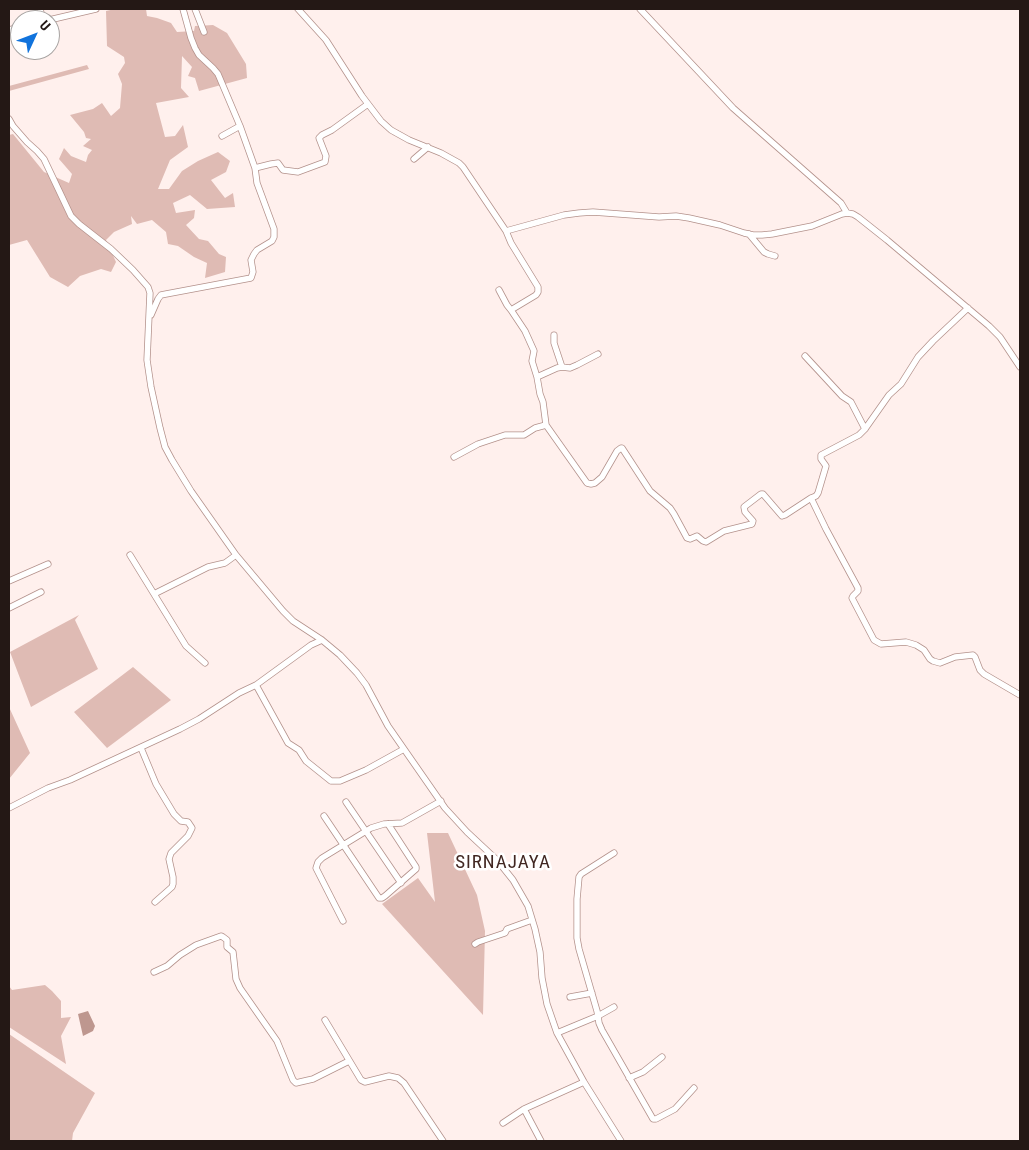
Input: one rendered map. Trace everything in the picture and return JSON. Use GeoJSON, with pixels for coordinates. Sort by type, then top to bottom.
{"type":"FeatureCollection","features":[{"type":"Feature","properties":{"kind":"street"},"geometry":{"type":"LineString","coordinates":[[60,17],[96,9]]}},
{"type":"Feature","properties":{"kind":"street"},"geometry":{"type":"LineString","coordinates":[[150,317],[158,298],[161,296],[197,287],[248,279],[253,276],[252,260],[254,254],[272,241],[274,237],[240,126],[218,74],[199,55],[195,48],[183,9]]}},
{"type":"Feature","properties":{"kind":"street"},"geometry":{"type":"LineString","coordinates":[[195,9],[204,32]]}},
{"type":"Feature","properties":{"kind":"street"},"geometry":{"type":"LineString","coordinates":[[299,9],[323,36],[362,96],[381,121],[409,140],[428,147],[464,167],[506,231],[511,243],[538,287],[536,295],[512,310]]}},
{"type":"Feature","properties":{"kind":"street"},"geometry":{"type":"LineString","coordinates":[[640,9],[733,108],[841,203],[847,213]]}},
{"type":"Feature","properties":{"kind":"street"},"geometry":{"type":"LineString","coordinates":[[254,168],[278,164],[283,170],[298,172],[324,162],[326,156],[319,138],[368,104]]}},
{"type":"Feature","properties":{"kind":"street"},"geometry":{"type":"LineString","coordinates":[[9,119],[13,126],[44,159],[71,216],[111,249],[148,287],[150,293],[148,360],[151,387],[165,447],[191,491],[236,555],[283,611],[293,621],[322,640],[362,679],[388,726],[441,801],[457,822],[497,860],[528,906],[540,952],[547,1004],[556,1033],[621,1141]]}},
{"type":"Feature","properties":{"kind":"street"},"geometry":{"type":"LineString","coordinates":[[222,136],[240,126]]}},
{"type":"Feature","properties":{"kind":"street"},"geometry":{"type":"LineString","coordinates":[[414,160],[428,147]]}},
{"type":"Feature","properties":{"kind":"street"},"geometry":{"type":"LineString","coordinates":[[506,231],[564,215],[593,212],[659,217],[676,216],[720,225],[749,234],[772,234],[812,226],[847,213],[858,217],[968,308],[1000,337],[1020,367]]}},
{"type":"Feature","properties":{"kind":"street"},"geometry":{"type":"LineString","coordinates":[[749,234],[764,252],[775,256]]}},
{"type":"Feature","properties":{"kind":"street"},"geometry":{"type":"LineString","coordinates":[[499,290],[525,331],[534,351],[532,361],[543,402],[546,425],[585,482],[595,483],[602,477],[617,451],[622,448],[650,491],[670,508],[686,536],[690,539],[697,536],[703,542],[724,531],[752,524],[753,521],[745,512],[744,507],[760,494],[765,495],[782,516],[816,496],[826,466],[821,459],[821,455],[859,435],[865,429],[885,401],[901,384],[923,351],[968,308]]}},
{"type":"Feature","properties":{"kind":"street"},"geometry":{"type":"LineString","coordinates":[[554,335],[554,343],[562,367]]}},
{"type":"Feature","properties":{"kind":"street"},"geometry":{"type":"LineString","coordinates":[[537,377],[550,370],[562,367],[570,368],[598,354]]}},
{"type":"Feature","properties":{"kind":"street"},"geometry":{"type":"LineString","coordinates":[[805,356],[842,396],[851,402],[865,429]]}},
{"type":"Feature","properties":{"kind":"street"},"geometry":{"type":"LineString","coordinates":[[454,457],[478,444],[505,435],[524,435],[535,428],[546,425]]}},
{"type":"Feature","properties":{"kind":"street"},"geometry":{"type":"LineString","coordinates":[[811,498],[858,588],[858,591],[852,598],[874,640],[881,644],[906,642],[916,645],[924,650],[930,659],[940,663],[960,656],[973,655],[984,674],[1020,695]]}},
{"type":"Feature","properties":{"kind":"street"},"geometry":{"type":"LineString","coordinates":[[130,555],[186,646],[205,663]]}},
{"type":"Feature","properties":{"kind":"street"},"geometry":{"type":"LineString","coordinates":[[154,594],[208,567],[225,564],[236,555]]}},
{"type":"Feature","properties":{"kind":"street"},"geometry":{"type":"LineString","coordinates":[[9,582],[48,564]]}},
{"type":"Feature","properties":{"kind":"street"},"geometry":{"type":"LineString","coordinates":[[9,608],[41,592]]}},
{"type":"Feature","properties":{"kind":"street"},"geometry":{"type":"LineString","coordinates":[[9,808],[48,788],[141,748],[199,719],[233,696],[256,684],[311,645],[322,640]]}},
{"type":"Feature","properties":{"kind":"street"},"geometry":{"type":"LineString","coordinates":[[256,684],[288,743],[299,750],[306,761],[331,781],[340,781],[366,770],[404,749]]}},
{"type":"Feature","properties":{"kind":"street"},"geometry":{"type":"LineString","coordinates":[[141,748],[156,784],[174,814],[181,821],[188,822],[192,828],[188,836],[171,853],[169,859],[173,877],[172,887],[156,902]]}},
{"type":"Feature","properties":{"kind":"street"},"geometry":{"type":"LineString","coordinates":[[343,921],[316,868],[318,862],[378,825],[402,823],[441,801]]}},
{"type":"Feature","properties":{"kind":"street"},"geometry":{"type":"LineString","coordinates":[[346,802],[401,883]]}},
{"type":"Feature","properties":{"kind":"street"},"geometry":{"type":"LineString","coordinates":[[324,816],[379,898],[382,898],[416,869],[388,824]]}},
{"type":"Feature","properties":{"kind":"street"},"geometry":{"type":"LineString","coordinates":[[614,852],[581,874],[577,899],[577,938],[579,949],[602,1030],[654,1119],[675,1108],[694,1088]]}},
{"type":"Feature","properties":{"kind":"street"},"geometry":{"type":"LineString","coordinates":[[475,944],[532,920]]}},
{"type":"Feature","properties":{"kind":"street"},"geometry":{"type":"LineString","coordinates":[[154,972],[167,966],[196,945],[221,936],[227,940],[227,947],[233,952],[236,979],[240,988],[277,1041],[296,1083],[314,1079],[349,1061]]}},
{"type":"Feature","properties":{"kind":"street"},"geometry":{"type":"LineString","coordinates":[[570,997],[592,993]]}},
{"type":"Feature","properties":{"kind":"street"},"geometry":{"type":"LineString","coordinates":[[556,1033],[598,1016],[614,1007]]}},
{"type":"Feature","properties":{"kind":"street"},"geometry":{"type":"LineString","coordinates":[[325,1020],[363,1082],[389,1076],[398,1078],[404,1083],[443,1141]]}},
{"type":"Feature","properties":{"kind":"street"},"geometry":{"type":"LineString","coordinates":[[629,1078],[643,1072],[662,1058]]}},
{"type":"Feature","properties":{"kind":"street"},"geometry":{"type":"LineString","coordinates":[[503,1123],[524,1109],[584,1082]]}},
{"type":"Feature","properties":{"kind":"street"},"geometry":{"type":"LineString","coordinates":[[524,1109],[541,1141]]}},
{"type":"Feature","properties":{"kind":"shaded area"},"geometry":{"type":"Polygon","coordinates":[[[115,9],[146,9],[147,16],[171,23],[177,32],[194,31],[195,26],[213,25],[227,33],[246,64],[247,78],[199,91],[195,78],[188,76],[192,67],[182,56],[181,88],[189,97],[156,103],[165,137],[175,136],[183,125],[188,147],[170,160],[158,189],[169,189],[182,171],[218,152],[230,161],[226,172],[211,180],[225,198],[233,193],[235,207],[207,209],[190,195],[173,203],[176,213],[195,210],[194,218],[186,225],[199,239],[208,241],[219,254],[226,257],[225,272],[205,278],[207,263],[178,246],[168,244],[166,232],[152,220],[137,224],[131,216],[132,224],[114,232],[106,240],[116,262],[111,272],[101,269],[80,276],[68,287],[50,277],[27,240],[9,245],[9,135],[13,134],[44,172],[69,183],[72,174],[59,159],[64,148],[71,156],[86,162],[92,150],[83,146],[91,139],[86,138],[84,132],[70,115],[93,109],[102,103],[111,116],[120,108],[122,84],[118,74],[125,63],[124,57],[107,46],[106,11],[115,9]]]}},
{"type":"Feature","properties":{"kind":"shaded area"},"geometry":{"type":"Polygon","coordinates":[[[87,65],[89,69],[9,91],[9,86],[87,65]]]}},
{"type":"Feature","properties":{"kind":"shaded area"},"geometry":{"type":"Polygon","coordinates":[[[79,615],[75,620],[98,669],[31,707],[10,652],[79,615]]]}},
{"type":"Feature","properties":{"kind":"shaded area"},"geometry":{"type":"Polygon","coordinates":[[[133,667],[171,700],[107,748],[74,712],[133,667]]]}},
{"type":"Feature","properties":{"kind":"shaded area"},"geometry":{"type":"Polygon","coordinates":[[[9,707],[30,753],[9,779],[9,707]]]}},
{"type":"Feature","properties":{"kind":"shaded area"},"geometry":{"type":"Polygon","coordinates":[[[427,833],[448,833],[477,895],[485,931],[483,1015],[382,904],[418,878],[435,902],[427,833]]]}},
{"type":"Feature","properties":{"kind":"shaded area"},"geometry":{"type":"Polygon","coordinates":[[[45,985],[61,1001],[61,1018],[71,1017],[61,1036],[66,1064],[9,1027],[9,986],[12,990],[45,985]]]}},
{"type":"Feature","properties":{"kind":"shaded area"},"geometry":{"type":"Polygon","coordinates":[[[88,1011],[95,1026],[93,1031],[83,1036],[78,1014],[88,1011]]]}},
{"type":"Feature","properties":{"kind":"shaded area"},"geometry":{"type":"Polygon","coordinates":[[[9,1034],[95,1093],[73,1133],[72,1141],[9,1141],[9,1034]]]}},
{"type":"Feature","properties":{"kind":"district","name":"SIRNAJAYA"},"geometry":{"type":"Point","coordinates":[503,863]}}]}
